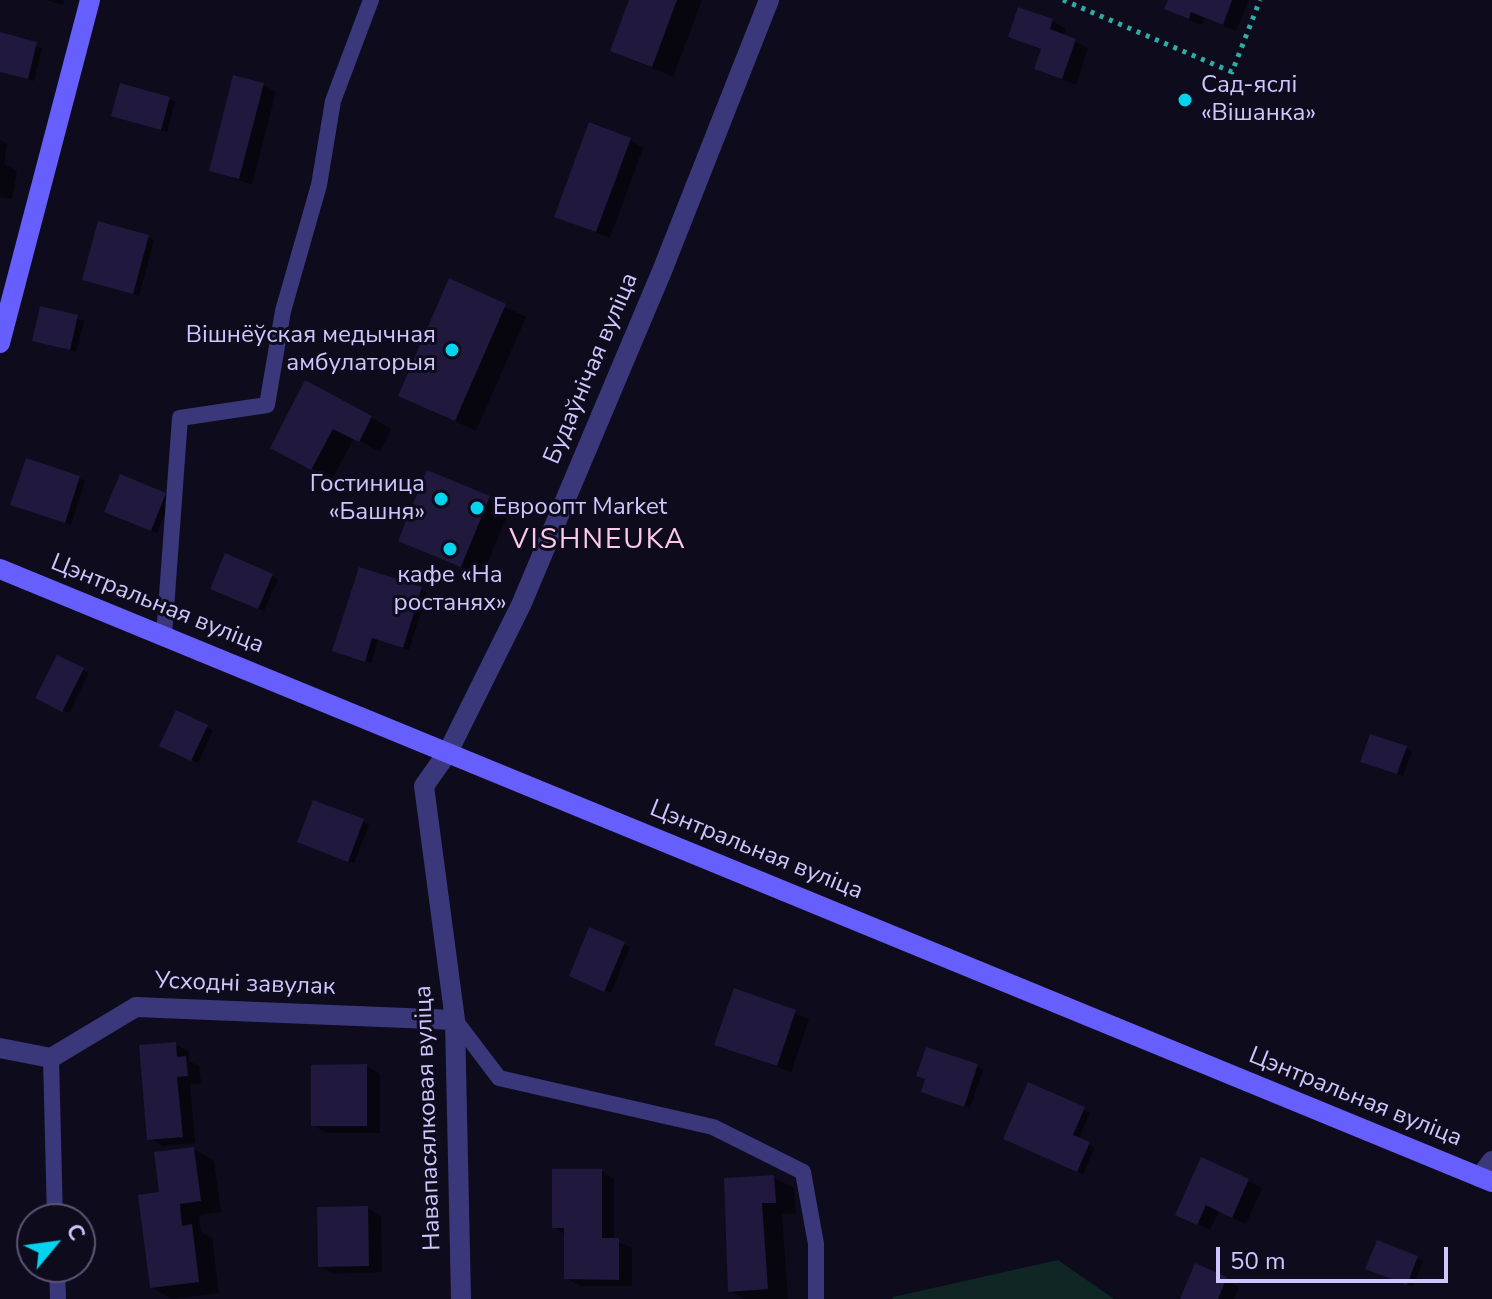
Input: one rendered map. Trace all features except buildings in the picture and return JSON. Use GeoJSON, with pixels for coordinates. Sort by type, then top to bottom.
{"type":"FeatureCollection","features":[{"type":"Feature","properties":{"kind":"street"},"geometry":{"type":"LineString","coordinates":[[0,343],[90,0]]}},
{"type":"Feature","properties":{"kind":"street","name":"Будаўнічая вуліца"},"geometry":{"type":"LineString","coordinates":[[448,752],[521,605],[668,257],[769,0]]}},
{"type":"Feature","properties":{"kind":"street","name":"Цэнтральная вуліца"},"geometry":{"type":"LineString","coordinates":[[0,569],[1488,1173]]}},
{"type":"Feature","properties":{"kind":"street","name":"Навапасялковая вуліца"},"geometry":{"type":"LineString","coordinates":[[448,752],[424,786],[455,1020],[461,1299]]}},
{"type":"Feature","properties":{"kind":"street","name":"Усходні завулак"},"geometry":{"type":"LineString","coordinates":[[51,1058],[136,1007],[455,1020]]}},
{"type":"Feature","properties":{"kind":"street"},"geometry":{"type":"LineString","coordinates":[[0,1048],[51,1058]]}},
{"type":"Feature","properties":{"kind":"lane"},"geometry":{"type":"LineString","coordinates":[[164,636],[180,418],[267,405],[283,311],[319,185],[333,101],[371,0]]}},
{"type":"Feature","properties":{"kind":"lane"},"geometry":{"type":"LineString","coordinates":[[455,1020],[499,1078],[713,1127],[803,1172],[816,1244],[816,1299]]}},
{"type":"Feature","properties":{"kind":"lane"},"geometry":{"type":"LineString","coordinates":[[51,1058],[55,1203]]}},
{"type":"Feature","properties":{"kind":"path"},"geometry":{"type":"LineString","coordinates":[[1063,0],[1232,72],[1260,0]]}},
{"type":"Feature","properties":{"kind":"green space"},"geometry":{"type":"Polygon","coordinates":[[[1058,1260],[1114,1299],[893,1299],[893,1297],[1058,1260]]]}},
{"type":"Feature","properties":{"kind":"place","name":"Сад-яслі «Вішанка»"},"geometry":{"type":"Point","coordinates":[1185,100]}},
{"type":"Feature","properties":{"kind":"place","name":"Вішнёўская медычная амбулаторыя"},"geometry":{"type":"Point","coordinates":[452,350]}},
{"type":"Feature","properties":{"kind":"place","name":"Гостиница «Башня»"},"geometry":{"type":"Point","coordinates":[441,499]}},
{"type":"Feature","properties":{"kind":"place","name":"Евроопт Market"},"geometry":{"type":"Point","coordinates":[477,508]}},
{"type":"Feature","properties":{"kind":"place","name":"кафе «На ростанях»"},"geometry":{"type":"Point","coordinates":[450,549]}},
{"type":"Feature","properties":{"kind":"district","name":"VISHNEUKA"},"geometry":{"type":"Point","coordinates":[598,541]}}]}
